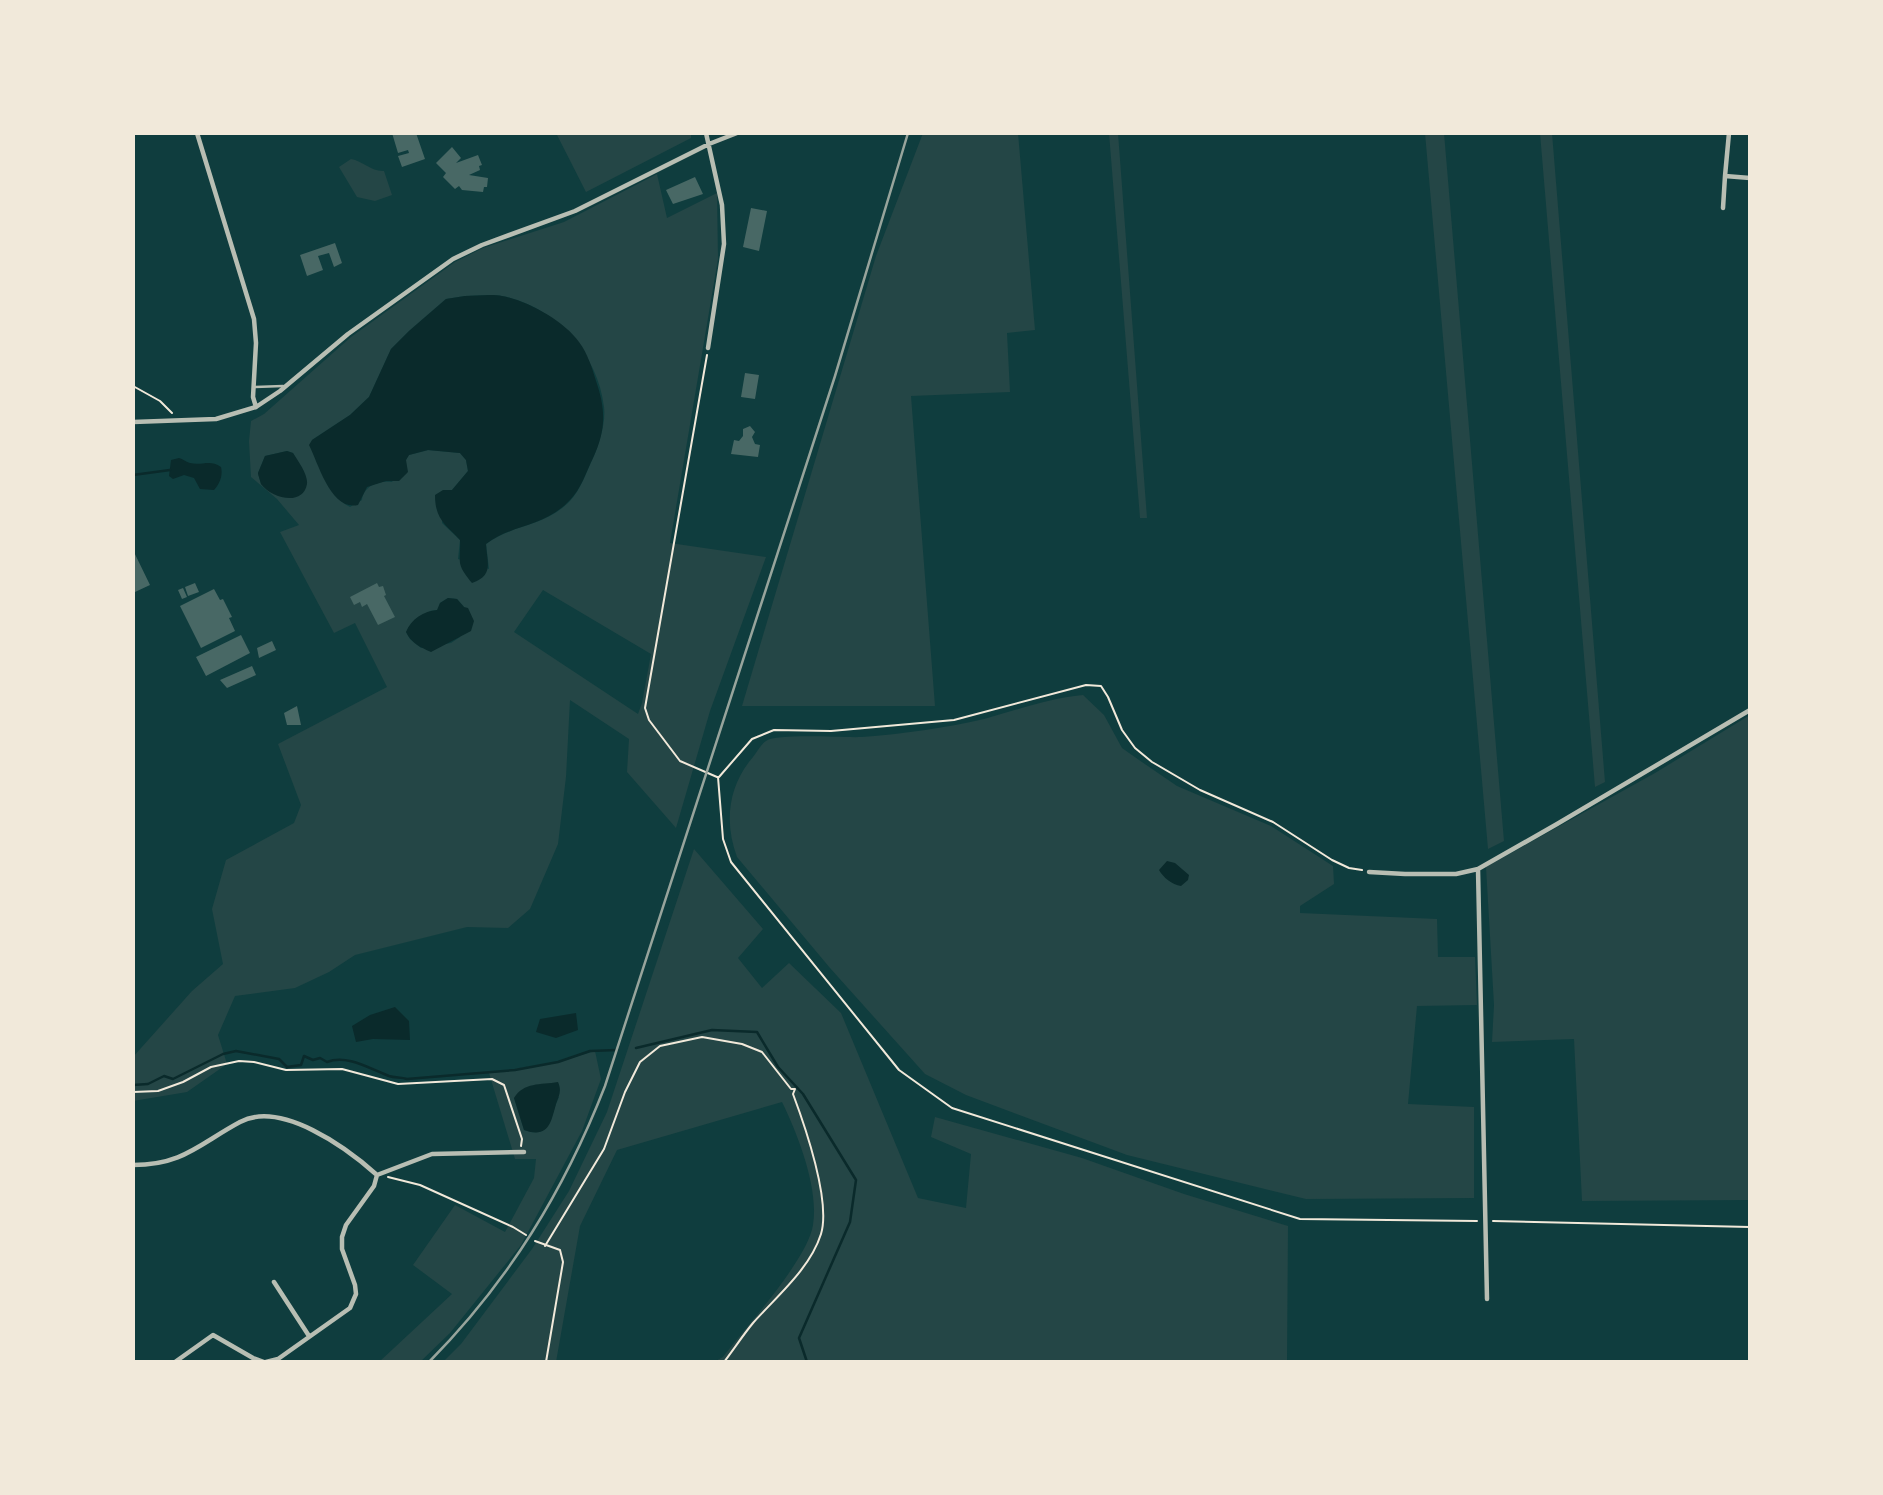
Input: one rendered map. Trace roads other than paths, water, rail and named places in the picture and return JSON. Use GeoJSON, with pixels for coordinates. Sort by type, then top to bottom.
{"type":"FeatureCollection","features":[{"type":"Feature","properties":{"kind":"street"},"geometry":{"type":"LineString","coordinates":[[197,133],[254,319],[257,343],[253,397],[256,407]]}},
{"type":"Feature","properties":{"kind":"street"},"geometry":{"type":"LineString","coordinates":[[706,133],[722,205],[724,244],[708,348]]}},
{"type":"Feature","properties":{"kind":"street"},"geometry":{"type":"LineString","coordinates":[[133,422],[216,419],[256,407],[286,386],[348,334],[453,259],[482,245],[575,211],[709,144],[737,133]]}},
{"type":"Feature","properties":{"kind":"street"},"geometry":{"type":"LineString","coordinates":[[1723,208],[1728,133]]}},
{"type":"Feature","properties":{"kind":"street"},"geometry":{"type":"LineString","coordinates":[[1725,176],[1750,178]]}},
{"type":"Feature","properties":{"kind":"street"},"geometry":{"type":"LineString","coordinates":[[1369,872],[1456,874],[1478,869],[1750,710]]}},
{"type":"Feature","properties":{"kind":"street"},"geometry":{"type":"LineString","coordinates":[[1478,869],[1487,1299]]}},
{"type":"Feature","properties":{"kind":"street"},"geometry":{"type":"LineString","coordinates":[[133,1165],[164,1163],[183,1157],[242,1121],[257,1116],[274,1115],[303,1126],[352,1153],[377,1175]]}},
{"type":"Feature","properties":{"kind":"street"},"geometry":{"type":"LineString","coordinates":[[377,1175],[432,1154],[524,1152]]}},
{"type":"Feature","properties":{"kind":"street"},"geometry":{"type":"LineString","coordinates":[[176,1362],[213,1335],[253,1358],[265,1362],[278,1359],[350,1308],[355,1285],[342,1249],[342,1237],[346,1224],[374,1186],[377,1175]]}},
{"type":"Feature","properties":{"kind":"street"},"geometry":{"type":"LineString","coordinates":[[274,1282],[309,1336]]}},
{"type":"Feature","properties":{"kind":"lane"},"geometry":{"type":"LineString","coordinates":[[254,387],[286,386]]}},
{"type":"Feature","properties":{"kind":"waterway"},"geometry":{"type":"LineString","coordinates":[[133,475],[170,470]]}},
{"type":"Feature","properties":{"kind":"waterway"},"geometry":{"type":"LineString","coordinates":[[636,1048],[712,1030],[757,1032],[778,1067],[803,1094],[856,1180],[850,1222],[799,1338],[807,1362]]}},
{"type":"Feature","properties":{"kind":"waterway"},"geometry":{"type":"LineString","coordinates":[[133,1085],[148,1084],[164,1076],[173,1079],[223,1054],[236,1051],[279,1059],[287,1067],[301,1065],[304,1056],[313,1060],[320,1058],[327,1062],[350,1061],[389,1076],[407,1079],[515,1070],[558,1062],[590,1051],[617,1050]]}},
{"type":"Feature","properties":{"kind":"railway"},"geometry":{"type":"LineString","coordinates":[[429,1362],[484,1299],[532,1233],[571,1162],[605,1086],[835,376],[908,133]]}}]}
